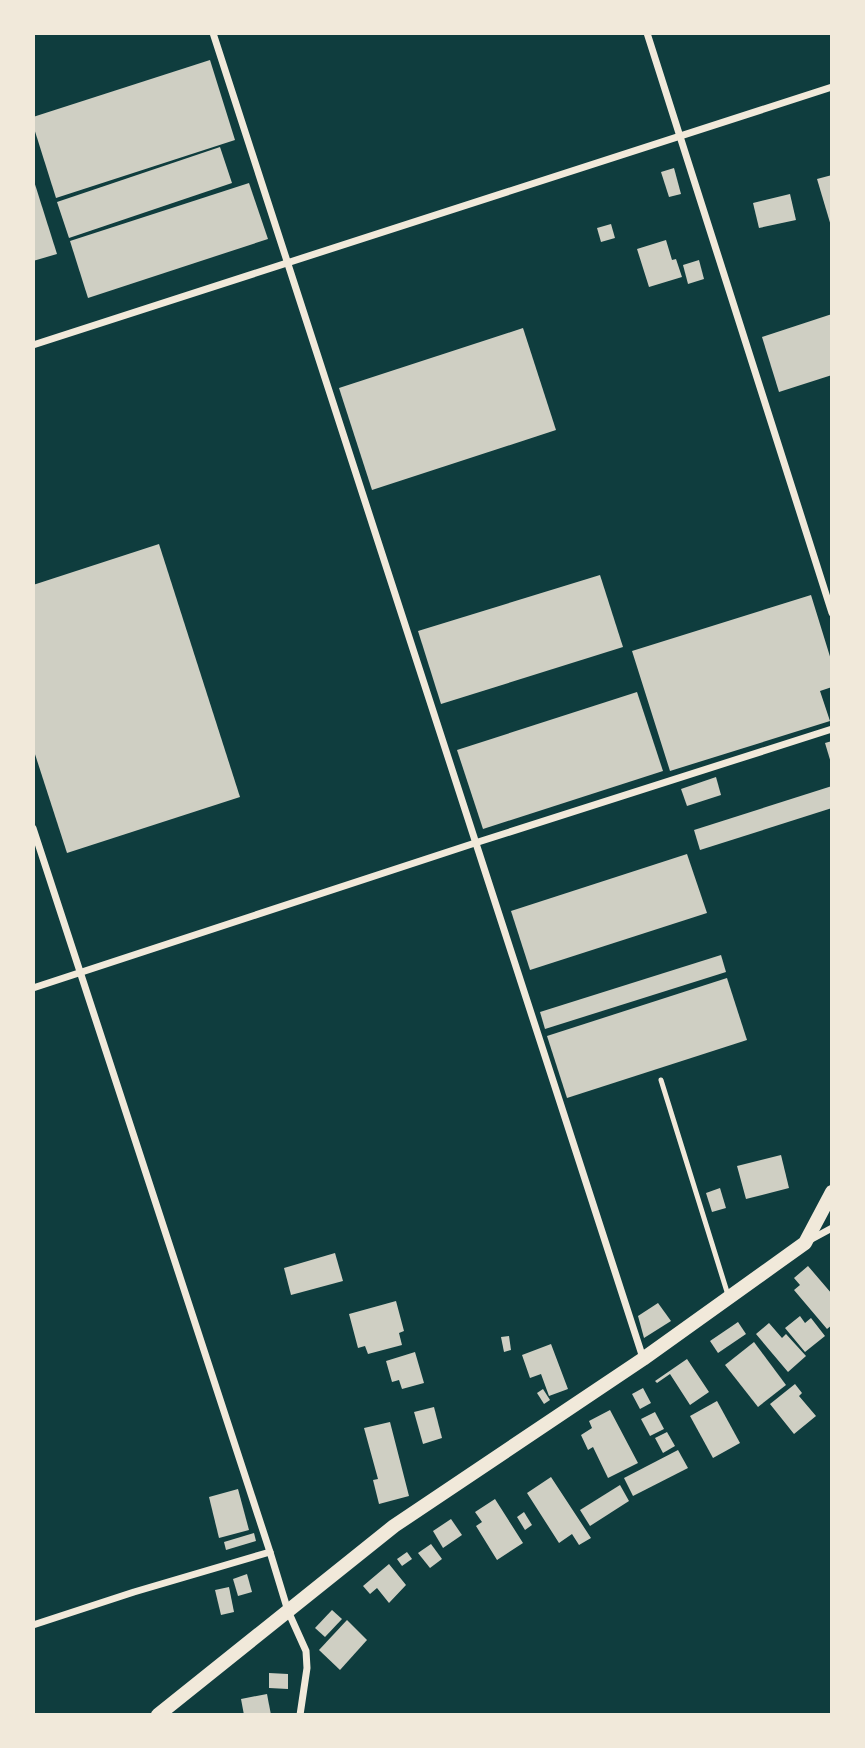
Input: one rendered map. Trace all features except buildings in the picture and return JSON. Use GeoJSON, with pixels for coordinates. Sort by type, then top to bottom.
{"type":"FeatureCollection","features":[{"type":"Feature","properties":{"kind":"main road"},"geometry":{"type":"LineString","coordinates":[[158,1715],[394,1526],[643,1359],[805,1242],[832,1192]]}},
{"type":"Feature","properties":{"kind":"street"},"geometry":{"type":"LineString","coordinates":[[213,33],[643,1359]]}},
{"type":"Feature","properties":{"kind":"street"},"geometry":{"type":"LineString","coordinates":[[646,33],[832,613]]}},
{"type":"Feature","properties":{"kind":"street"},"geometry":{"type":"LineString","coordinates":[[33,345],[832,87]]}},
{"type":"Feature","properties":{"kind":"street"},"geometry":{"type":"LineString","coordinates":[[33,988],[832,729]]}},
{"type":"Feature","properties":{"kind":"street"},"geometry":{"type":"LineString","coordinates":[[33,828],[270,1552],[293,1607],[307,1660],[300,1715]]}},
{"type":"Feature","properties":{"kind":"street"},"geometry":{"type":"LineString","coordinates":[[805,1242],[832,1228]]}},
{"type":"Feature","properties":{"kind":"street"},"geometry":{"type":"LineString","coordinates":[[33,1625],[270,1552]]}},
{"type":"Feature","properties":{"kind":"lane"},"geometry":{"type":"LineString","coordinates":[[662,1080],[729,1297]]}}]}
